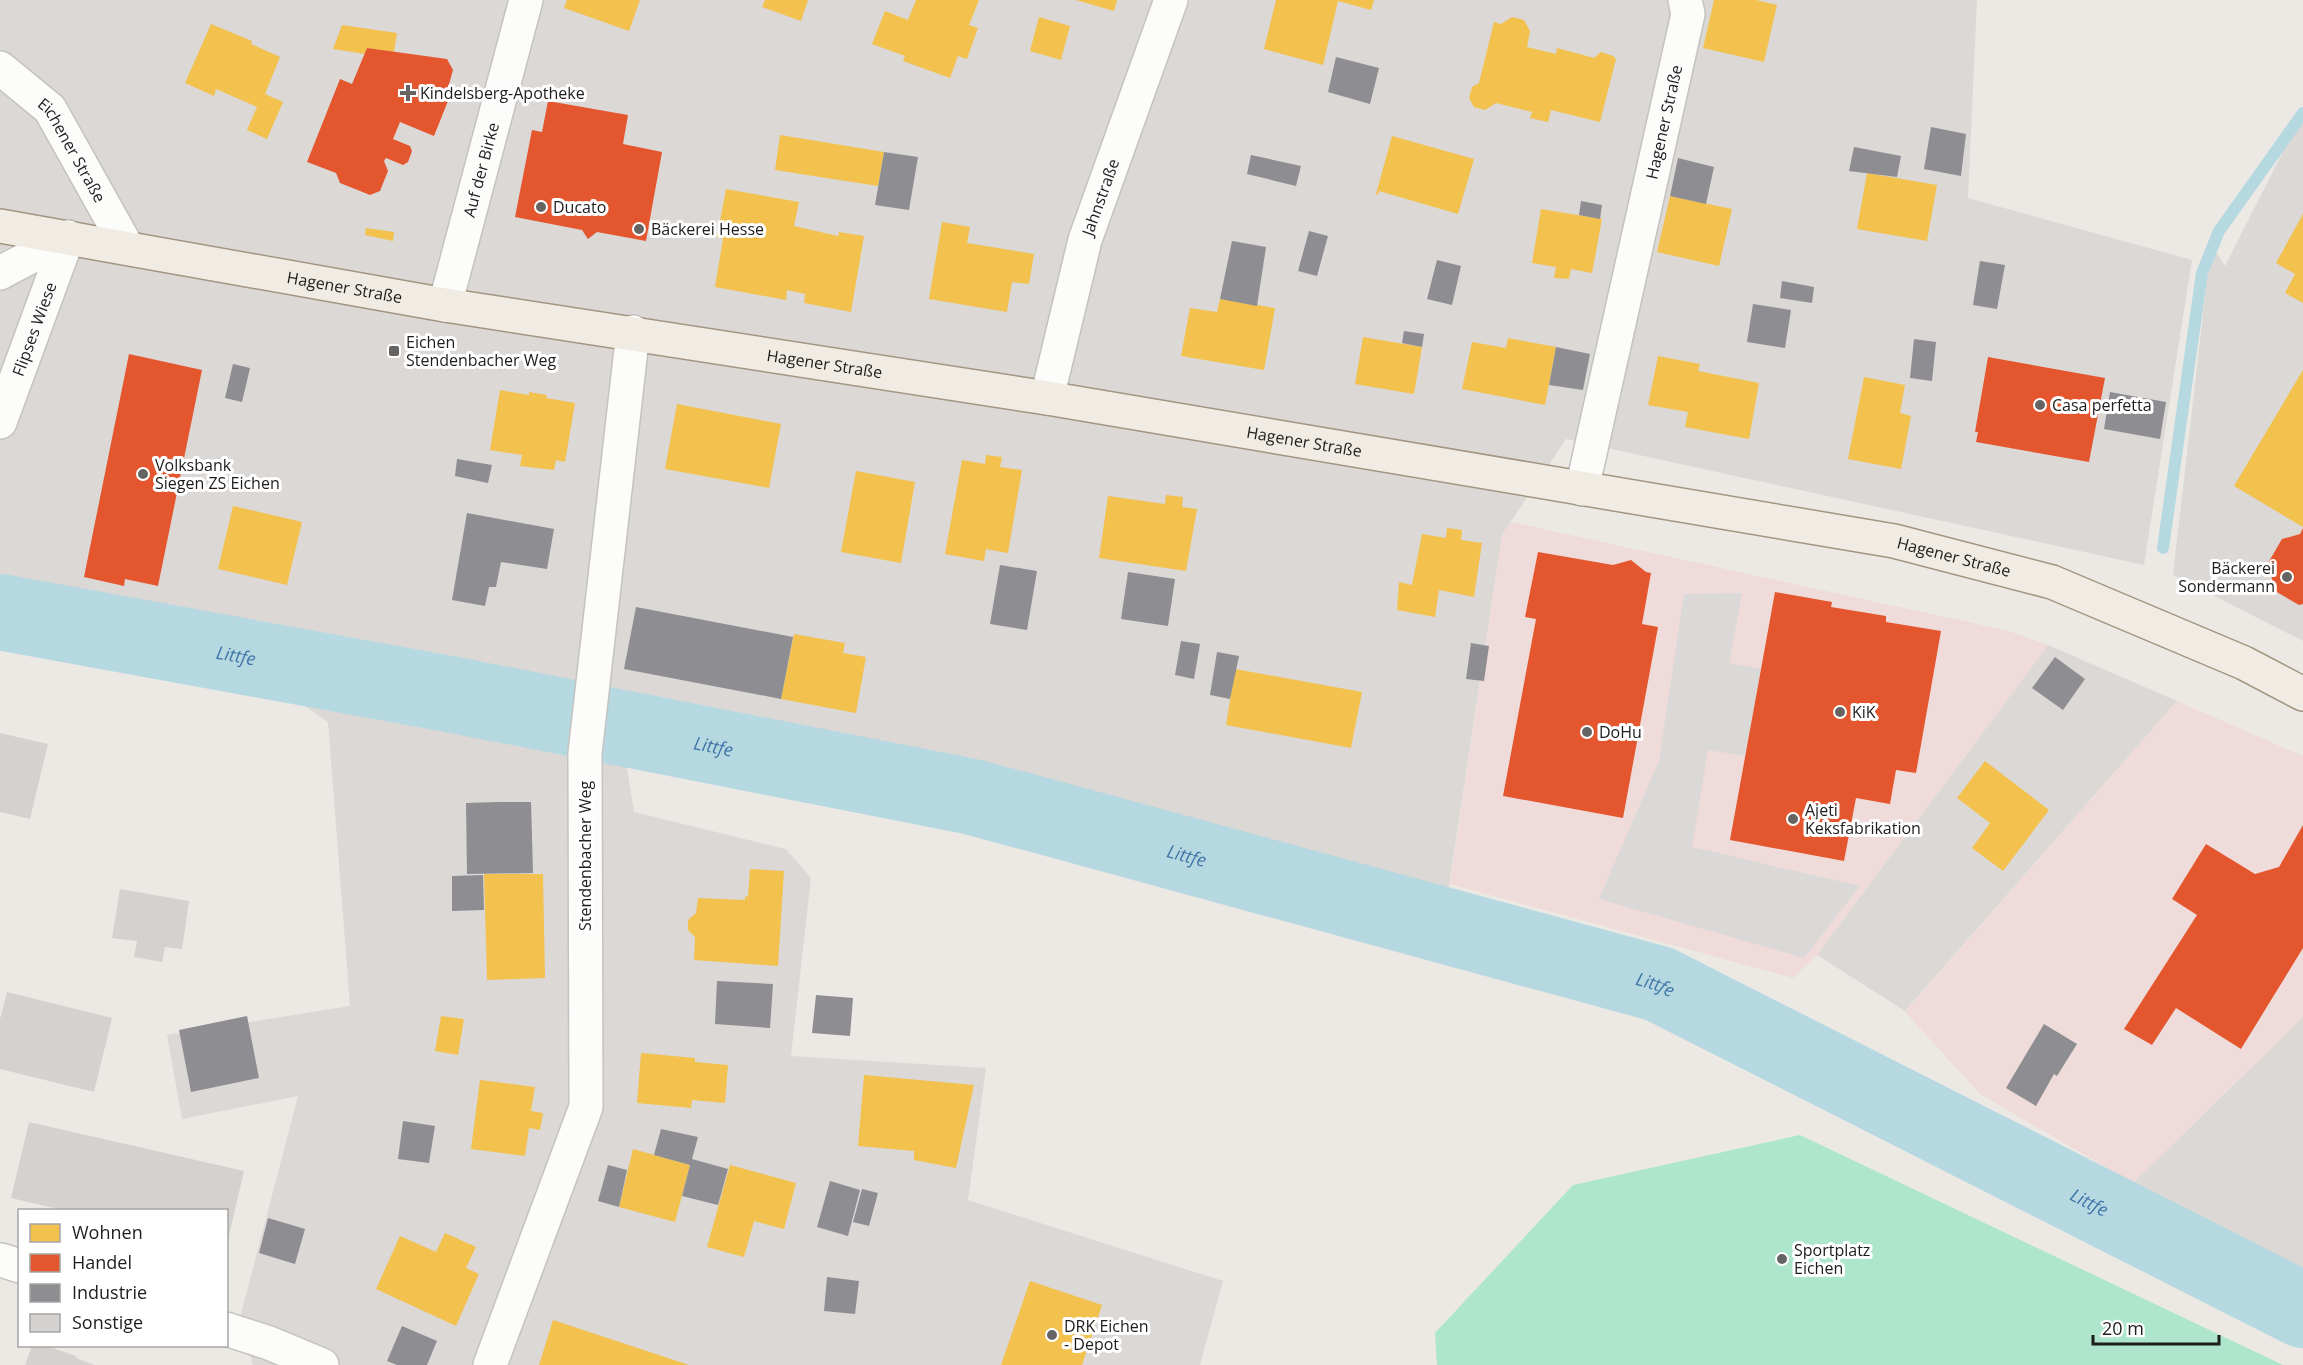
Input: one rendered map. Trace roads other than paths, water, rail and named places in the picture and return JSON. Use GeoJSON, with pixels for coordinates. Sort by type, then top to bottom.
{"type":"FeatureCollection","features":[{"type":"Feature","properties":{"kind":"main road","name":"Hagener Straße"},"geometry":{"type":"LineString","coordinates":[[0,226],[445,305],[633,332],[1047,398],[1894,541],[2052,582],[2244,663],[2303,694]]}},
{"type":"Feature","properties":{"kind":"street","name":"Auf der Birke"},"geometry":{"type":"LineString","coordinates":[[445,305],[526,0]]}},
{"type":"Feature","properties":{"kind":"street","name":"Jahnstraße"},"geometry":{"type":"LineString","coordinates":[[1047,398],[1085,240],[1171,0]]}},
{"type":"Feature","properties":{"kind":"street","name":"Hagener Straße"},"geometry":{"type":"LineString","coordinates":[[1582,489],[1688,14],[1685,0]]}},
{"type":"Feature","properties":{"kind":"street","name":"Eichener Straße"},"geometry":{"type":"LineString","coordinates":[[0,68],[50,109],[127,247]]}},
{"type":"Feature","properties":{"kind":"street"},"geometry":{"type":"LineString","coordinates":[[0,273],[68,237]]}},
{"type":"Feature","properties":{"kind":"street","name":"Flipses Wiese"},"geometry":{"type":"LineString","coordinates":[[0,423],[68,237]]}},
{"type":"Feature","properties":{"kind":"street","name":"Stendenbacher Weg"},"geometry":{"type":"LineString","coordinates":[[490,1365],[586,1107],[585,753],[633,332]]}},
{"type":"Feature","properties":{"kind":"street"},"geometry":{"type":"LineString","coordinates":[[0,1260],[18,1265]]}},
{"type":"Feature","properties":{"kind":"street"},"geometry":{"type":"LineString","coordinates":[[228,1330],[269,1343],[322,1365]]}},
{"type":"Feature","properties":{"kind":"waterway"},"geometry":{"type":"LineString","coordinates":[[2163,548],[2202,273],[2219,231],[2303,113]]}},
{"type":"Feature","properties":{"kind":"waterway","name":"Littfe"},"geometry":{"type":"LineString","coordinates":[[0,612],[449,694],[973,797],[1659,984],[2303,1310]]}},
{"type":"Feature","properties":{"kind":"place","name":"Kindelsberg-Apotheke"},"geometry":{"type":"Point","coordinates":[408,93]}},
{"type":"Feature","properties":{"kind":"place","name":"Ducato"},"geometry":{"type":"Point","coordinates":[541,207]}},
{"type":"Feature","properties":{"kind":"place","name":"Bäckerei Hesse"},"geometry":{"type":"Point","coordinates":[639,229]}},
{"type":"Feature","properties":{"kind":"place","name":"Eichen Stendenbacher Weg"},"geometry":{"type":"Point","coordinates":[394,351]}},
{"type":"Feature","properties":{"kind":"place","name":"Casa perfetta"},"geometry":{"type":"Point","coordinates":[2040,405]}},
{"type":"Feature","properties":{"kind":"place","name":"Volksbank Siegen ZS Eichen"},"geometry":{"type":"Point","coordinates":[143,474]}},
{"type":"Feature","properties":{"kind":"place","name":"Bäckerei Sondermann"},"geometry":{"type":"Point","coordinates":[2287,577]}},
{"type":"Feature","properties":{"kind":"place","name":"KiK"},"geometry":{"type":"Point","coordinates":[1840,712]}},
{"type":"Feature","properties":{"kind":"place","name":"DoHu"},"geometry":{"type":"Point","coordinates":[1587,732]}},
{"type":"Feature","properties":{"kind":"place","name":"Ajeti Keksfabrikation"},"geometry":{"type":"Point","coordinates":[1793,819]}},
{"type":"Feature","properties":{"kind":"place","name":"Sportplatz Eichen"},"geometry":{"type":"Point","coordinates":[1782,1259]}},
{"type":"Feature","properties":{"kind":"place","name":"DRK Eichen - Depot"},"geometry":{"type":"Point","coordinates":[1052,1335]}}]}
